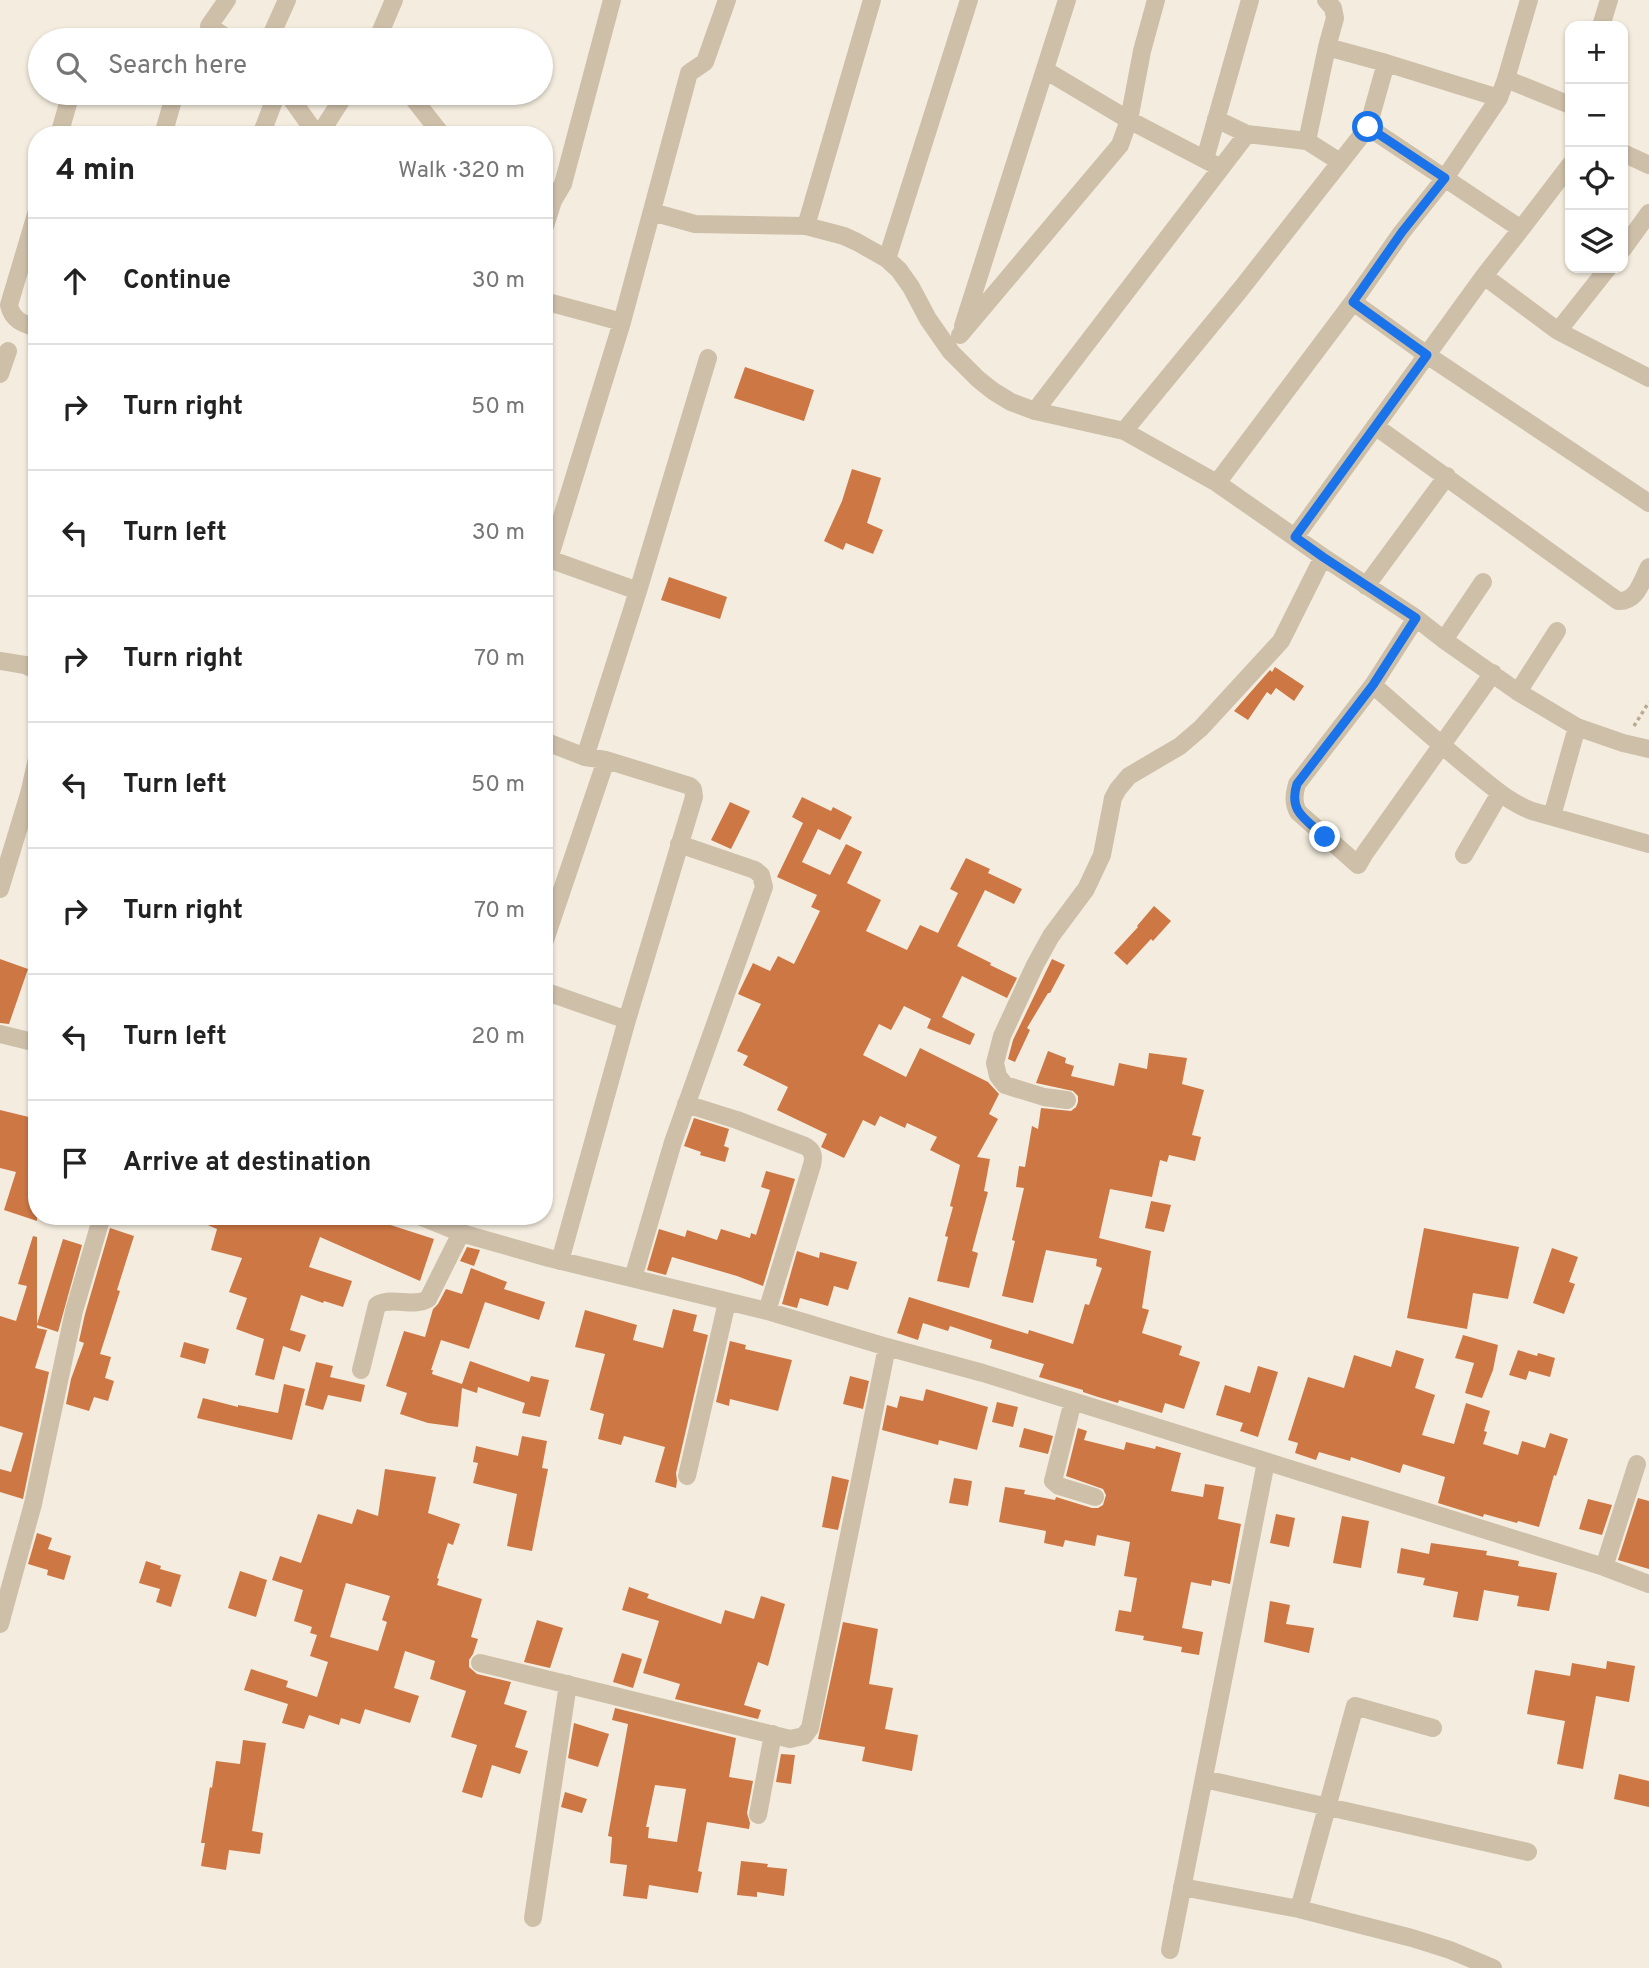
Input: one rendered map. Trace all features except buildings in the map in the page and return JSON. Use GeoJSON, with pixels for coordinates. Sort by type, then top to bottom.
{"type":"FeatureCollection","features":[{"type":"Feature","properties":{"kind":"street"},"geometry":{"type":"LineString","coordinates":[[209,28],[227,0]]}},
{"type":"Feature","properties":{"kind":"street"},"geometry":{"type":"LineString","coordinates":[[274,28],[287,0]]}},
{"type":"Feature","properties":{"kind":"street"},"geometry":{"type":"LineString","coordinates":[[382,28],[394,0]]}},
{"type":"Feature","properties":{"kind":"street"},"geometry":{"type":"LineString","coordinates":[[553,198],[563,184],[612,0]]}},
{"type":"Feature","properties":{"kind":"street"},"geometry":{"type":"LineString","coordinates":[[553,539],[622,322],[689,73],[705,62],[727,0]]}},
{"type":"Feature","properties":{"kind":"street"},"geometry":{"type":"LineString","coordinates":[[806,226],[873,0]]}},
{"type":"Feature","properties":{"kind":"street"},"geometry":{"type":"LineString","coordinates":[[887,259],[970,0]]}},
{"type":"Feature","properties":{"kind":"street"},"geometry":{"type":"LineString","coordinates":[[951,352],[960,335],[1067,0]]}},
{"type":"Feature","properties":{"kind":"street"},"geometry":{"type":"LineString","coordinates":[[960,335],[1116,152],[1129,120],[1142,51],[1156,0]]}},
{"type":"Feature","properties":{"kind":"street"},"geometry":{"type":"LineString","coordinates":[[1205,159],[1250,0]]}},
{"type":"Feature","properties":{"kind":"street"},"geometry":{"type":"LineString","coordinates":[[1307,141],[1335,15],[1332,5],[1326,0]]}},
{"type":"Feature","properties":{"kind":"street"},"geometry":{"type":"LineString","coordinates":[[1217,483],[1402,232],[1445,178],[1499,98],[1529,0]]}},
{"type":"Feature","properties":{"kind":"street"},"geometry":{"type":"LineString","coordinates":[[1603,21],[1609,0]]}},
{"type":"Feature","properties":{"kind":"street"},"geometry":{"type":"LineString","coordinates":[[1327,47],[1499,98]]}},
{"type":"Feature","properties":{"kind":"street"},"geometry":{"type":"LineString","coordinates":[[1124,431],[1240,290],[1368,127],[1386,63]]}},
{"type":"Feature","properties":{"kind":"street"},"geometry":{"type":"LineString","coordinates":[[1045,70],[1129,120],[1221,168]]}},
{"type":"Feature","properties":{"kind":"street"},"geometry":{"type":"LineString","coordinates":[[1506,79],[1565,103]]}},
{"type":"Feature","properties":{"kind":"street"},"geometry":{"type":"LineString","coordinates":[[62,126],[68,105]]}},
{"type":"Feature","properties":{"kind":"street"},"geometry":{"type":"LineString","coordinates":[[166,126],[172,105]]}},
{"type":"Feature","properties":{"kind":"street"},"geometry":{"type":"LineString","coordinates":[[264,126],[272,105]]}},
{"type":"Feature","properties":{"kind":"street"},"geometry":{"type":"LineString","coordinates":[[296,105],[311,126]]}},
{"type":"Feature","properties":{"kind":"street"},"geometry":{"type":"LineString","coordinates":[[324,126],[338,105]]}},
{"type":"Feature","properties":{"kind":"street"},"geometry":{"type":"LineString","coordinates":[[418,105],[435,126]]}},
{"type":"Feature","properties":{"kind":"street"},"geometry":{"type":"LineString","coordinates":[[1216,119],[1247,134],[1307,141],[1340,162]]}},
{"type":"Feature","properties":{"kind":"street"},"geometry":{"type":"LineString","coordinates":[[1368,127],[1521,229]]}},
{"type":"Feature","properties":{"kind":"street"},"geometry":{"type":"LineString","coordinates":[[1035,411],[1247,134]]}},
{"type":"Feature","properties":{"kind":"street"},"geometry":{"type":"LineString","coordinates":[[1628,155],[1649,165]]}},
{"type":"Feature","properties":{"kind":"street"},"geometry":{"type":"LineString","coordinates":[[1295,537],[1484,276],[1565,172]]}},
{"type":"Feature","properties":{"kind":"street"},"geometry":{"type":"LineString","coordinates":[[652,212],[695,224],[806,226],[844,236],[887,259],[911,287],[928,319],[951,352],[993,391],[1011,402],[1035,411],[1124,431],[1217,483],[1416,618],[1518,692],[1577,727],[1649,749]]}},
{"type":"Feature","properties":{"kind":"street"},"geometry":{"type":"LineString","coordinates":[[1628,241],[1649,213]]}},
{"type":"Feature","properties":{"kind":"street"},"geometry":{"type":"LineString","coordinates":[[28,241],[9,305],[16,318],[28,325]]}},
{"type":"Feature","properties":{"kind":"street"},"geometry":{"type":"LineString","coordinates":[[1558,331],[1604,273]]}},
{"type":"Feature","properties":{"kind":"street"},"geometry":{"type":"LineString","coordinates":[[1484,276],[1558,331],[1647,372]]}},
{"type":"Feature","properties":{"kind":"street"},"geometry":{"type":"LineString","coordinates":[[1353,302],[1427,355],[1649,503]]}},
{"type":"Feature","properties":{"kind":"street"},"geometry":{"type":"LineString","coordinates":[[553,303],[622,322]]}},
{"type":"Feature","properties":{"kind":"street"},"geometry":{"type":"LineString","coordinates":[[0,374],[8,351]]}},
{"type":"Feature","properties":{"kind":"street"},"geometry":{"type":"LineString","coordinates":[[585,757],[708,358]]}},
{"type":"Feature","properties":{"kind":"street"},"geometry":{"type":"LineString","coordinates":[[1375,426],[1618,601],[1627,601],[1633,597],[1649,567]]}},
{"type":"Feature","properties":{"kind":"street"},"geometry":{"type":"LineString","coordinates":[[1366,586],[1447,476]]}},
{"type":"Feature","properties":{"kind":"street"},"geometry":{"type":"LineString","coordinates":[[1067,1100],[1044,1097],[1006,1086],[998,1076],[995,1063],[1002,1036],[1035,965],[1051,936],[1086,889],[1102,855],[1113,799],[1129,776],[1180,746],[1201,728],[1281,641],[1323,557]]}},
{"type":"Feature","properties":{"kind":"street"},"geometry":{"type":"LineString","coordinates":[[553,560],[638,591]]}},
{"type":"Feature","properties":{"kind":"street"},"geometry":{"type":"LineString","coordinates":[[1444,640],[1483,582]]}},
{"type":"Feature","properties":{"kind":"street"},"geometry":{"type":"LineString","coordinates":[[1416,618],[1373,685],[1295,790],[1294,801],[1298,812],[1358,865],[1493,673]]}},
{"type":"Feature","properties":{"kind":"street"},"geometry":{"type":"LineString","coordinates":[[1518,692],[1557,631]]}},
{"type":"Feature","properties":{"kind":"street"},"geometry":{"type":"LineString","coordinates":[[0,661],[28,666]]}},
{"type":"Feature","properties":{"kind":"street"},"geometry":{"type":"LineString","coordinates":[[1373,685],[1500,793],[1523,807],[1649,844]]}},
{"type":"Feature","properties":{"kind":"street"},"geometry":{"type":"LineString","coordinates":[[1552,816],[1577,727]]}},
{"type":"Feature","properties":{"kind":"street"},"geometry":{"type":"LineString","coordinates":[[553,745],[585,757],[606,760],[692,788],[693,801],[627,1020],[560,1261]]}},
{"type":"Feature","properties":{"kind":"street"},"geometry":{"type":"LineString","coordinates":[[553,916],[606,760]]}},
{"type":"Feature","properties":{"kind":"street"},"geometry":{"type":"LineString","coordinates":[[1464,855],[1500,793]]}},
{"type":"Feature","properties":{"kind":"street"},"geometry":{"type":"LineString","coordinates":[[0,889],[28,797]]}},
{"type":"Feature","properties":{"kind":"street"},"geometry":{"type":"LineString","coordinates":[[633,1278],[686,1104],[764,887],[761,875],[755,870],[680,844]]}},
{"type":"Feature","properties":{"kind":"street"},"geometry":{"type":"LineString","coordinates":[[553,994],[627,1020]]}},
{"type":"Feature","properties":{"kind":"street"},"geometry":{"type":"LineString","coordinates":[[0,1034],[28,1041]]}},
{"type":"Feature","properties":{"kind":"street"},"geometry":{"type":"LineString","coordinates":[[686,1104],[737,1120],[811,1150],[812,1165],[767,1311]]}},
{"type":"Feature","properties":{"kind":"street"},"geometry":{"type":"LineString","coordinates":[[0,1624],[33,1504],[74,1311],[99,1225]]}},
{"type":"Feature","properties":{"kind":"street"},"geometry":{"type":"LineString","coordinates":[[441,1225],[560,1261],[767,1311],[983,1373],[1604,1567],[1649,1584]]}},
{"type":"Feature","properties":{"kind":"street"},"geometry":{"type":"LineString","coordinates":[[361,1370],[377,1306],[388,1301],[415,1303],[428,1299],[461,1233]]}},
{"type":"Feature","properties":{"kind":"street"},"geometry":{"type":"LineString","coordinates":[[687,1476],[727,1302]]}},
{"type":"Feature","properties":{"kind":"street"},"geometry":{"type":"LineString","coordinates":[[480,1663],[790,1739],[801,1738],[810,1728],[887,1347]]}},
{"type":"Feature","properties":{"kind":"street"},"geometry":{"type":"LineString","coordinates":[[1073,1401],[1053,1481],[1059,1486],[1095,1497]]}},
{"type":"Feature","properties":{"kind":"street"},"geometry":{"type":"LineString","coordinates":[[1170,1950],[1266,1462]]}},
{"type":"Feature","properties":{"kind":"street"},"geometry":{"type":"LineString","coordinates":[[1604,1567],[1637,1464]]}},
{"type":"Feature","properties":{"kind":"street"},"geometry":{"type":"LineString","coordinates":[[533,1919],[568,1684]]}},
{"type":"Feature","properties":{"kind":"street"},"geometry":{"type":"LineString","coordinates":[[1299,1909],[1355,1706],[1433,1727]]}},
{"type":"Feature","properties":{"kind":"street"},"geometry":{"type":"LineString","coordinates":[[758,1815],[773,1734]]}},
{"type":"Feature","properties":{"kind":"street"},"geometry":{"type":"LineString","coordinates":[[1204,1779],[1528,1852]]}},
{"type":"Feature","properties":{"kind":"street"},"geometry":{"type":"LineString","coordinates":[[1182,1887],[1299,1909],[1412,1938],[1493,1968]]}},
{"type":"Feature","properties":{"kind":"path"},"geometry":{"type":"LineString","coordinates":[[1623,743],[1649,702]]}},
{"type":"Feature","properties":{"kind":"route"},"geometry":{"type":"LineString","coordinates":[[1325,837],[1298,812],[1294,801],[1297,784],[1373,685],[1416,618],[1295,537],[1427,355],[1353,302],[1402,232],[1445,178],[1368,127]]}}]}
